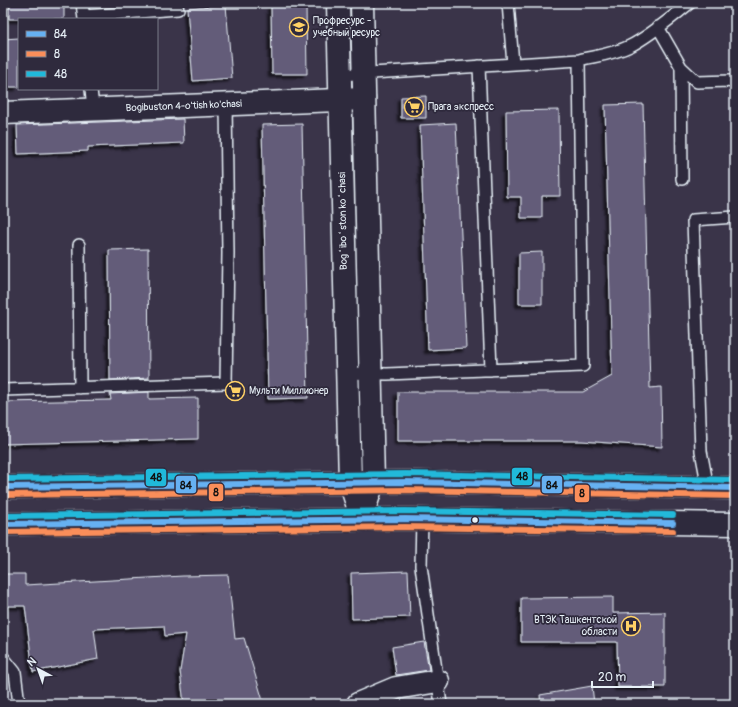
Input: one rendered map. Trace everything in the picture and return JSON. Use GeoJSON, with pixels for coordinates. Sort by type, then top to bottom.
{"type":"FeatureCollection","features":[{"type":"Feature","properties":{"kind":"main road","name":"Bogʻiboʻston koʻchasi"},"geometry":{"type":"LineString","coordinates":[[338,3],[350,482],[362,519]]}},
{"type":"Feature","properties":{"kind":"main road"},"geometry":{"type":"LineString","coordinates":[[362,3],[373,482],[362,519]]}},
{"type":"Feature","properties":{"kind":"main road","name":"Bogibuston 4-o'tish ko'chasi"},"geometry":{"type":"LineString","coordinates":[[3,113],[92,99],[226,104],[364,99]]}},
{"type":"Feature","properties":{"kind":"main road"},"geometry":{"type":"LineString","coordinates":[[3,487],[373,482],[735,488]]}},
{"type":"Feature","properties":{"kind":"main road"},"geometry":{"type":"LineString","coordinates":[[3,524],[362,519],[735,524]]}},
{"type":"Feature","properties":{"kind":"main road"},"geometry":{"type":"LineString","coordinates":[[358,704],[396,688],[438,682]]}},
{"type":"Feature","properties":{"kind":"lane"},"geometry":{"type":"LineString","coordinates":[[82,3],[84,18],[178,9]]}},
{"type":"Feature","properties":{"kind":"lane"},"geometry":{"type":"LineString","coordinates":[[508,3],[512,64]]}},
{"type":"Feature","properties":{"kind":"lane"},"geometry":{"type":"LineString","coordinates":[[340,75],[579,60],[609,54],[630,46],[690,3]]}},
{"type":"Feature","properties":{"kind":"lane"},"geometry":{"type":"LineString","coordinates":[[658,27],[681,67],[697,82],[730,81],[735,83]]}},
{"type":"Feature","properties":{"kind":"lane"},"geometry":{"type":"LineString","coordinates":[[347,373],[370,374],[583,366],[579,60]]}},
{"type":"Feature","properties":{"kind":"lane"},"geometry":{"type":"LineString","coordinates":[[479,66],[491,370]]}},
{"type":"Feature","properties":{"kind":"lane"},"geometry":{"type":"LineString","coordinates":[[681,67],[682,178]]}},
{"type":"Feature","properties":{"kind":"lane"},"geometry":{"type":"LineString","coordinates":[[3,390],[226,384],[228,252],[226,104]]}},
{"type":"Feature","properties":{"kind":"lane"},"geometry":{"type":"LineString","coordinates":[[708,488],[701,451],[693,220],[735,217]]}},
{"type":"Feature","properties":{"kind":"lane"},"geometry":{"type":"LineString","coordinates":[[79,245],[80,388]]}},
{"type":"Feature","properties":{"kind":"lane"},"geometry":{"type":"LineString","coordinates":[[422,519],[422,566],[441,704]]}},
{"type":"Feature","properties":{"kind":"lane"},"geometry":{"type":"LineString","coordinates":[[3,657],[15,672],[19,704]]}},
{"type":"Feature","properties":{"kind":"building"},"geometry":{"type":"Polygon","coordinates":[[[9,3],[64,3],[64,18],[9,19],[9,3]]]}},
{"type":"Feature","properties":{"kind":"building"},"geometry":{"type":"Polygon","coordinates":[[[226,5],[232,78],[193,81],[187,8],[226,5]]]}},
{"type":"Feature","properties":{"kind":"building"},"geometry":{"type":"Polygon","coordinates":[[[271,5],[306,5],[307,74],[272,74],[271,5]]]}},
{"type":"Feature","properties":{"kind":"building"},"geometry":{"type":"Polygon","coordinates":[[[18,38],[18,87],[3,87],[3,39],[18,38]]]}},
{"type":"Feature","properties":{"kind":"building"},"geometry":{"type":"Polygon","coordinates":[[[426,96],[426,118],[401,118],[401,97],[426,96]]]}},
{"type":"Feature","properties":{"kind":"building"},"geometry":{"type":"Polygon","coordinates":[[[643,104],[650,388],[661,387],[662,447],[582,441],[398,441],[398,392],[583,392],[612,376],[605,105],[643,104]]]}},
{"type":"Feature","properties":{"kind":"building"},"geometry":{"type":"Polygon","coordinates":[[[559,110],[560,196],[542,196],[542,218],[521,218],[521,197],[507,197],[506,111],[559,110]]]}},
{"type":"Feature","properties":{"kind":"building"},"geometry":{"type":"Polygon","coordinates":[[[183,119],[184,143],[88,147],[88,151],[18,154],[17,125],[183,119]]]}},
{"type":"Feature","properties":{"kind":"building"},"geometry":{"type":"Polygon","coordinates":[[[456,123],[466,348],[428,350],[420,125],[456,123]]]}},
{"type":"Feature","properties":{"kind":"building"},"geometry":{"type":"Polygon","coordinates":[[[302,124],[308,398],[268,399],[262,125],[302,124]]]}},
{"type":"Feature","properties":{"kind":"building"},"geometry":{"type":"Polygon","coordinates":[[[148,249],[149,378],[110,380],[109,250],[148,249]]]}},
{"type":"Feature","properties":{"kind":"building"},"geometry":{"type":"Polygon","coordinates":[[[542,252],[542,304],[519,304],[519,253],[542,252]]]}},
{"type":"Feature","properties":{"kind":"building"},"geometry":{"type":"Polygon","coordinates":[[[149,392],[149,399],[198,398],[198,439],[3,444],[3,402],[111,400],[110,394],[149,392]]]}},
{"type":"Feature","properties":{"kind":"building"},"geometry":{"type":"Polygon","coordinates":[[[408,571],[410,617],[352,619],[351,573],[408,571]]]}},
{"type":"Feature","properties":{"kind":"building"},"geometry":{"type":"Polygon","coordinates":[[[3,574],[25,574],[25,585],[183,576],[228,575],[235,639],[244,638],[264,704],[184,704],[180,671],[186,634],[165,636],[164,626],[94,629],[98,659],[33,672],[25,606],[3,606],[3,574]]]}},
{"type":"Feature","properties":{"kind":"building"},"geometry":{"type":"Polygon","coordinates":[[[613,597],[613,613],[665,612],[665,687],[618,687],[617,642],[521,642],[521,598],[613,597]]]}},
{"type":"Feature","properties":{"kind":"building"},"geometry":{"type":"Polygon","coordinates":[[[424,642],[429,670],[396,675],[392,647],[424,642]]]}},
{"type":"Feature","properties":{"kind":"building"},"geometry":{"type":"Polygon","coordinates":[[[592,686],[594,704],[541,704],[540,695],[592,686]]]}},
{"type":"Feature","properties":{"kind":"transit line","name":"48"},"geometry":{"type":"LineString","coordinates":[[3,479],[406,474],[735,480]]}},
{"type":"Feature","properties":{"kind":"transit line","name":"84"},"geometry":{"type":"LineString","coordinates":[[3,487],[406,482],[735,488]]}},
{"type":"Feature","properties":{"kind":"transit line","name":"8"},"geometry":{"type":"LineString","coordinates":[[3,495],[406,490],[735,496]]}},
{"type":"Feature","properties":{"kind":"transit line","name":"48"},"geometry":{"type":"LineString","coordinates":[[3,516],[405,511],[673,515]]}},
{"type":"Feature","properties":{"kind":"transit line","name":"84"},"geometry":{"type":"LineString","coordinates":[[3,524],[405,519],[673,523]]}},
{"type":"Feature","properties":{"kind":"transit line","name":"8"},"geometry":{"type":"LineString","coordinates":[[3,532],[405,527],[673,531]]}},
{"type":"Feature","properties":{"kind":"place","name":"Профресурс - учебный ресурс"},"geometry":{"type":"Point","coordinates":[299,27]}},
{"type":"Feature","properties":{"kind":"place","name":"Прага экспресс"},"geometry":{"type":"Point","coordinates":[414,107]}},
{"type":"Feature","properties":{"kind":"place","name":"Мульти Миллионер"},"geometry":{"type":"Point","coordinates":[235,391]}},
{"type":"Feature","properties":{"kind":"place","name":"ВТЭК Ташкентской области"},"geometry":{"type":"Point","coordinates":[631,626]}}]}
